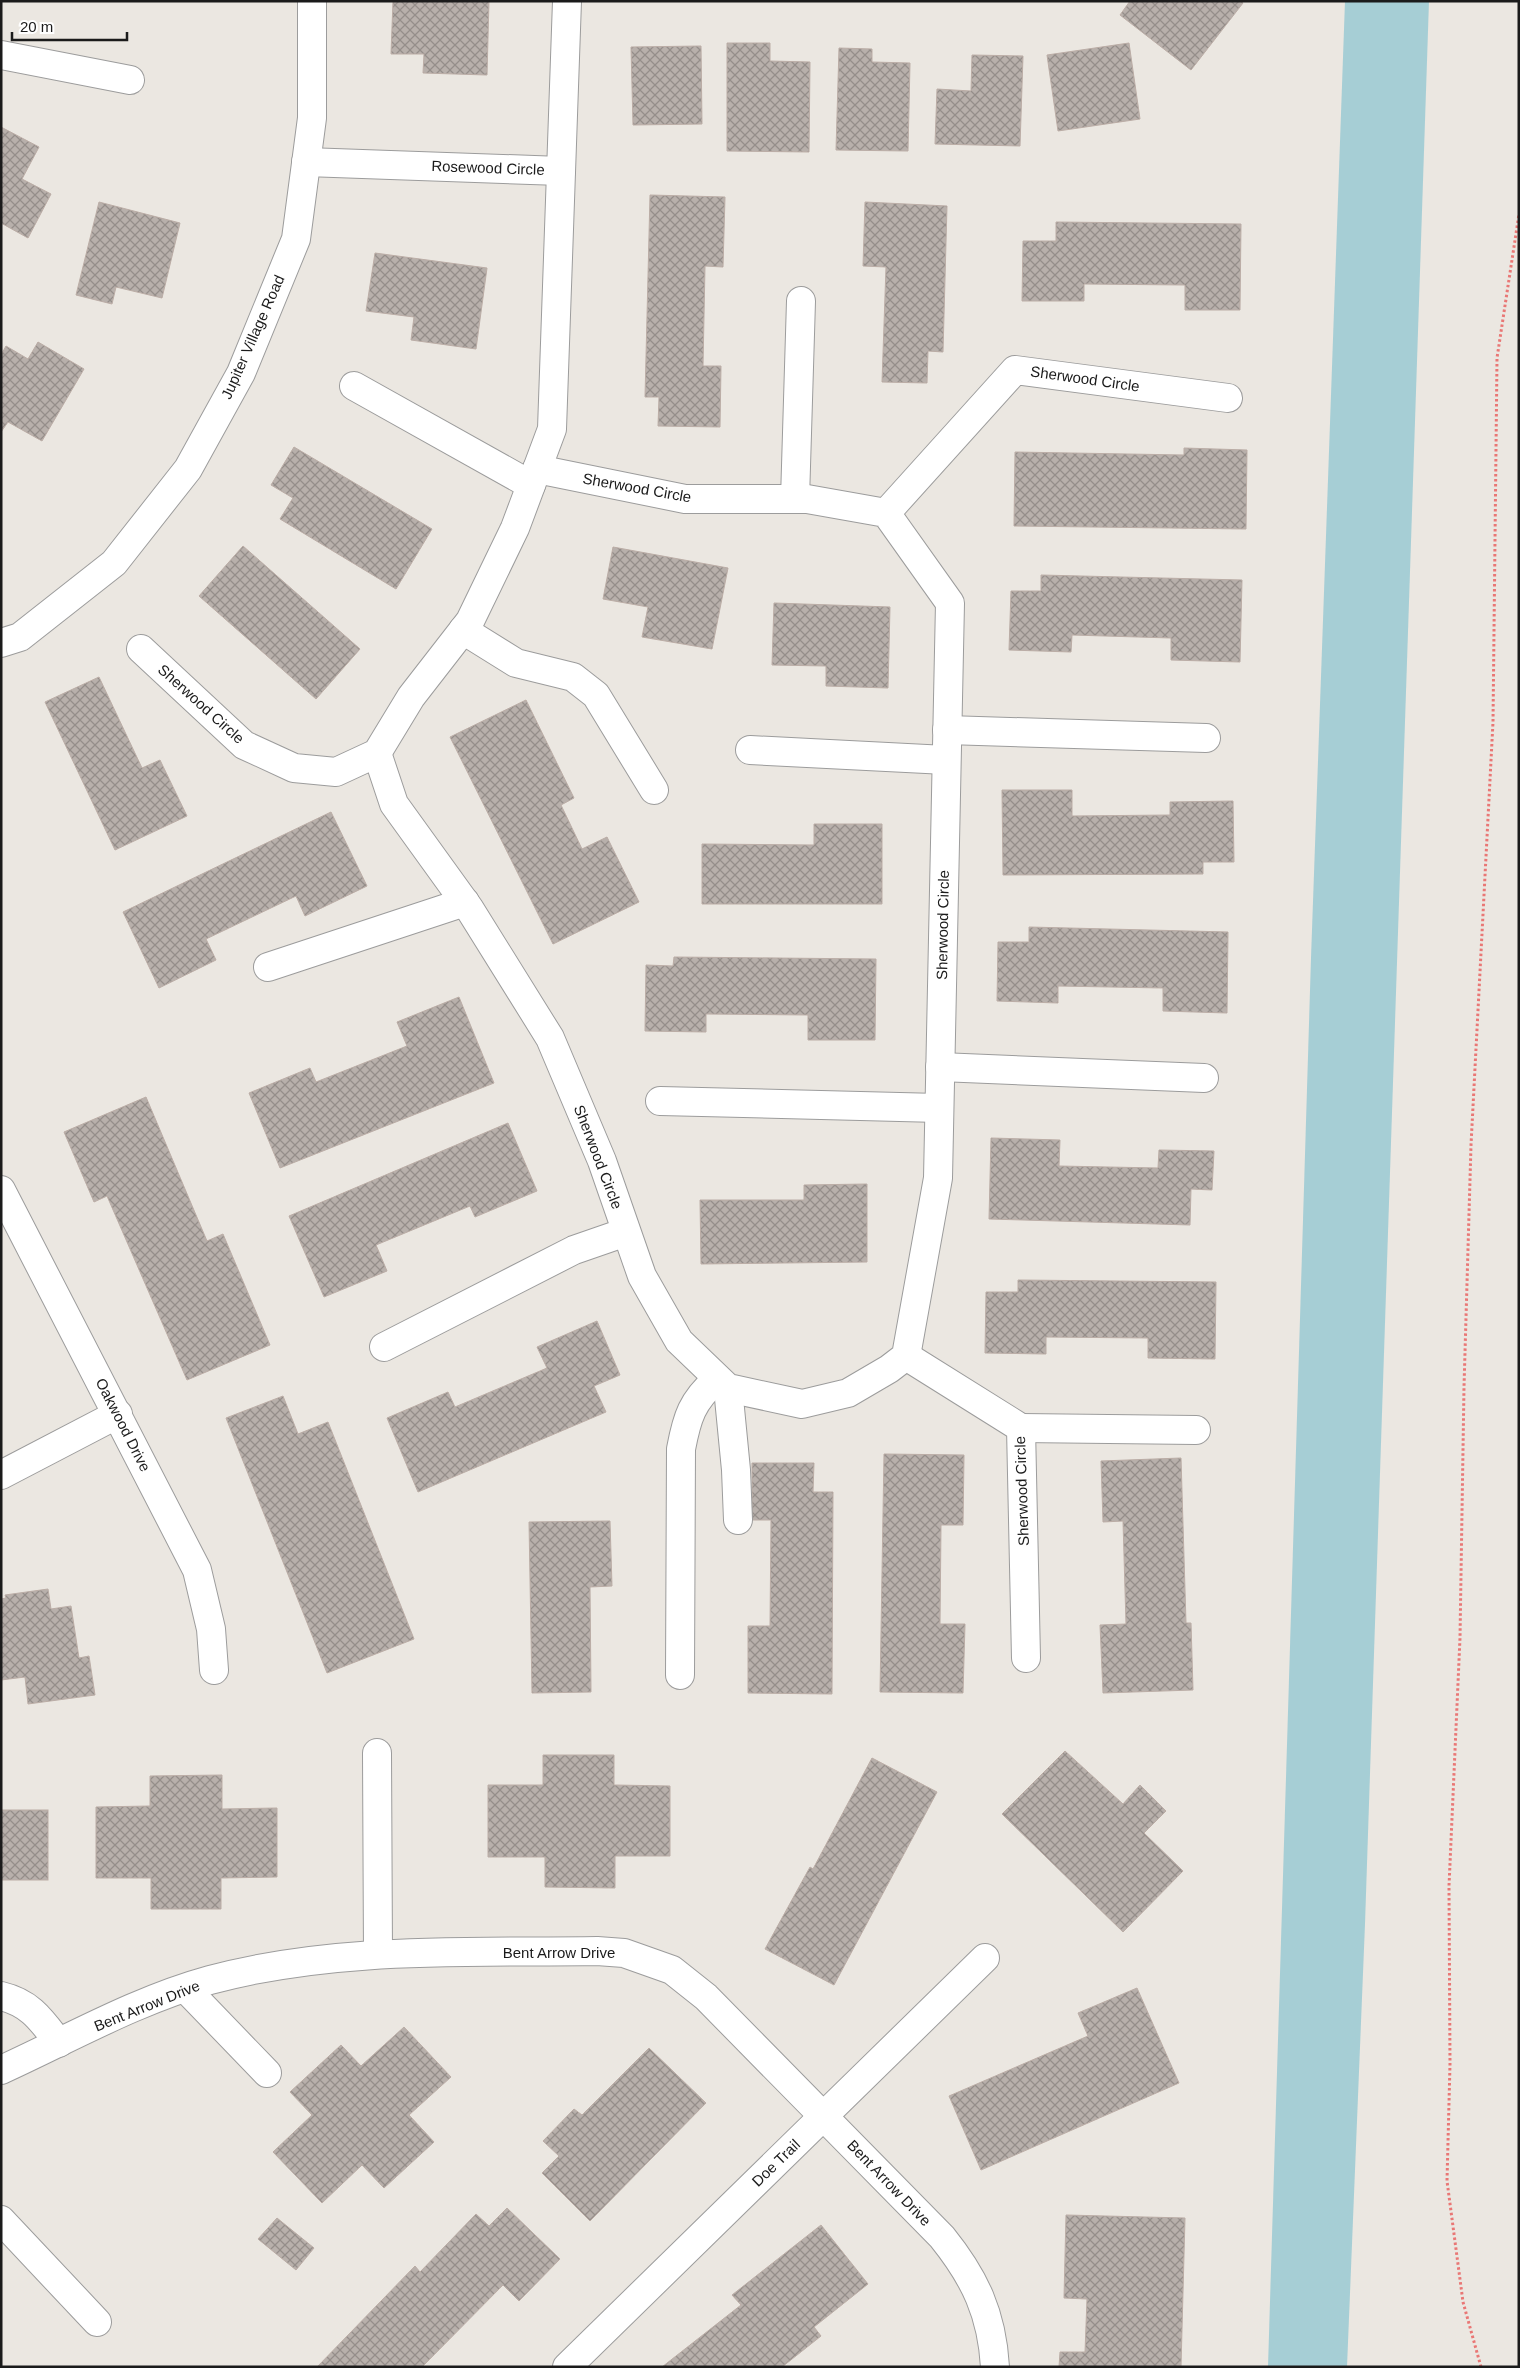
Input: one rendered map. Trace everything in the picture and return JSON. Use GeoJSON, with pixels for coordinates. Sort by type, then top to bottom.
{"type":"FeatureCollection","features":[{"type":"Feature","properties":{"kind":"street","name":"Jupiter Village Road"},"geometry":{"type":"LineString","coordinates":[[1,643],[20,637],[114,562],[188,469],[241,373],[296,239],[312,118],[312,1]]}},
{"type":"Feature","properties":{"kind":"street","name":"Rosewood Circle"},"geometry":{"type":"LineString","coordinates":[[306,162],[560,170],[567,1]]}},
{"type":"Feature","properties":{"kind":"street"},"geometry":{"type":"LineString","coordinates":[[1,54],[130,80]]}},
{"type":"Feature","properties":{"kind":"street"},"geometry":{"type":"LineString","coordinates":[[377,754],[411,697],[470,621],[515,528],[552,429],[560,170]]}},
{"type":"Feature","properties":{"kind":"street"},"geometry":{"type":"LineString","coordinates":[[795,499],[801,301]]}},
{"type":"Feature","properties":{"kind":"street","name":"Sherwood Circle"},"geometry":{"type":"LineString","coordinates":[[886,513],[1015,370],[1228,398]]}},
{"type":"Feature","properties":{"kind":"street","name":"Sherwood Circle"},"geometry":{"type":"LineString","coordinates":[[354,386],[534,477],[685,499],[807,499],[886,513],[950,603],[938,1178],[906,1356],[1021,1428],[1026,1658]]}},
{"type":"Feature","properties":{"kind":"street"},"geometry":{"type":"LineString","coordinates":[[463,630],[516,663],[573,678],[596,695],[654,790]]}},
{"type":"Feature","properties":{"kind":"street","name":"Sherwood Circle"},"geometry":{"type":"LineString","coordinates":[[141,649],[244,744],[294,768],[336,772],[377,754],[394,804],[465,902],[550,1038],[602,1162],[642,1276],[679,1341],[722,1383]]}},
{"type":"Feature","properties":{"kind":"street"},"geometry":{"type":"LineString","coordinates":[[947,730],[1206,738]]}},
{"type":"Feature","properties":{"kind":"street"},"geometry":{"type":"LineString","coordinates":[[750,750],[946,760]]}},
{"type":"Feature","properties":{"kind":"street"},"geometry":{"type":"LineString","coordinates":[[268,967],[465,902]]}},
{"type":"Feature","properties":{"kind":"street"},"geometry":{"type":"LineString","coordinates":[[940,1067],[1204,1078]]}},
{"type":"Feature","properties":{"kind":"street"},"geometry":{"type":"LineString","coordinates":[[660,1101],[939,1108]]}},
{"type":"Feature","properties":{"kind":"street","name":"Oakwood Drive"},"geometry":{"type":"LineString","coordinates":[[1,1190],[118,1414],[196,1570],[211,1629],[214,1670]]}},
{"type":"Feature","properties":{"kind":"street"},"geometry":{"type":"LineString","coordinates":[[384,1347],[574,1250],[626,1232]]}},
{"type":"Feature","properties":{"kind":"street"},"geometry":{"type":"LineString","coordinates":[[680,1675],[681,1449],[688,1416],[701,1393],[722,1383],[802,1404],[848,1393],[889,1369],[906,1356]]}},
{"type":"Feature","properties":{"kind":"street"},"geometry":{"type":"LineString","coordinates":[[722,1383],[736,1470],[738,1520]]}},
{"type":"Feature","properties":{"kind":"street"},"geometry":{"type":"LineString","coordinates":[[1,1475],[118,1414]]}},
{"type":"Feature","properties":{"kind":"street"},"geometry":{"type":"LineString","coordinates":[[1021,1428],[1196,1430]]}},
{"type":"Feature","properties":{"kind":"street"},"geometry":{"type":"LineString","coordinates":[[377,1753],[378,1954]]}},
{"type":"Feature","properties":{"kind":"street","name":"Bent Arrow Drive"},"geometry":{"type":"LineString","coordinates":[[1,2070],[150,2002],[208,1981],[292,1962],[378,1954],[597,1951],[624,1953],[672,1970],[706,1997],[942,2237],[962,2262],[977,2287],[988,2316],[994,2346],[995,2367]]}},
{"type":"Feature","properties":{"kind":"street","name":"Doe Trail"},"geometry":{"type":"LineString","coordinates":[[567,2367],[985,1958]]}},
{"type":"Feature","properties":{"kind":"street"},"geometry":{"type":"LineString","coordinates":[[186,1989],[268,2073]]}},
{"type":"Feature","properties":{"kind":"street"},"geometry":{"type":"LineString","coordinates":[[1,1996],[12,1998],[33,2011],[59,2043]]}},
{"type":"Feature","properties":{"kind":"street"},"geometry":{"type":"LineString","coordinates":[[1,2220],[98,2322]]}},
{"type":"Feature","properties":{"kind":"path"},"geometry":{"type":"LineString","coordinates":[[1481,2367],[1462,2302],[1446,2181],[1450,2064],[1449,1886],[1460,1638],[1464,1388],[1471,1146],[1493,722],[1497,358],[1519,214]]}},
{"type":"Feature","properties":{"kind":"water"},"geometry":{"type":"Polygon","coordinates":[[[1345,1],[1429,1],[1365,1924],[1347,2367],[1268,2367],[1311,958],[1345,1]]]}},
{"type":"Feature","properties":{"kind":"building"},"geometry":{"type":"Polygon","coordinates":[[[393,1],[489,1],[487,75],[423,73],[424,54],[391,54],[393,1]]]}},
{"type":"Feature","properties":{"kind":"building"},"geometry":{"type":"Polygon","coordinates":[[[1130,1],[1241,1],[1243,3],[1191,70],[1120,15],[1130,1]]]}},
{"type":"Feature","properties":{"kind":"building"},"geometry":{"type":"Polygon","coordinates":[[[727,43],[770,43],[770,61],[810,62],[809,152],[727,151],[727,43]]]}},
{"type":"Feature","properties":{"kind":"building"},"geometry":{"type":"Polygon","coordinates":[[[1129,43],[1140,119],[1058,131],[1047,55],[1129,43]]]}},
{"type":"Feature","properties":{"kind":"building"},"geometry":{"type":"Polygon","coordinates":[[[701,46],[702,124],[633,125],[631,47],[701,46]]]}},
{"type":"Feature","properties":{"kind":"building"},"geometry":{"type":"Polygon","coordinates":[[[839,48],[872,49],[872,62],[910,63],[908,151],[836,150],[839,48]]]}},
{"type":"Feature","properties":{"kind":"building"},"geometry":{"type":"Polygon","coordinates":[[[972,55],[1023,56],[1020,146],[935,144],[937,89],[971,91],[972,55]]]}},
{"type":"Feature","properties":{"kind":"building"},"geometry":{"type":"Polygon","coordinates":[[[1,127],[39,147],[22,179],[51,194],[28,238],[1,223],[1,127]]]}},
{"type":"Feature","properties":{"kind":"building"},"geometry":{"type":"Polygon","coordinates":[[[650,195],[725,197],[723,267],[705,266],[703,366],[721,366],[720,427],[658,426],[659,397],[645,397],[650,195]]]}},
{"type":"Feature","properties":{"kind":"building"},"geometry":{"type":"Polygon","coordinates":[[[99,202],[180,223],[162,298],[116,287],[112,304],[76,295],[99,202]]]}},
{"type":"Feature","properties":{"kind":"building"},"geometry":{"type":"Polygon","coordinates":[[[865,202],[947,206],[943,352],[928,351],[927,383],[882,382],[886,267],[863,266],[865,202]]]}},
{"type":"Feature","properties":{"kind":"building"},"geometry":{"type":"Polygon","coordinates":[[[1056,222],[1241,224],[1240,310],[1185,310],[1185,285],[1084,284],[1084,301],[1022,301],[1023,241],[1056,241],[1056,222]]]}},
{"type":"Feature","properties":{"kind":"building"},"geometry":{"type":"Polygon","coordinates":[[[375,253],[487,268],[476,349],[411,340],[414,317],[366,311],[375,253]]]}},
{"type":"Feature","properties":{"kind":"building"},"geometry":{"type":"Polygon","coordinates":[[[38,342],[84,369],[42,441],[8,422],[1,432],[1,355],[6,346],[28,359],[38,342]]]}},
{"type":"Feature","properties":{"kind":"building"},"geometry":{"type":"Polygon","coordinates":[[[294,447],[432,529],[396,589],[280,519],[293,498],[271,485],[294,447]]]}},
{"type":"Feature","properties":{"kind":"building"},"geometry":{"type":"Polygon","coordinates":[[[1184,448],[1247,450],[1246,529],[1014,526],[1015,452],[1184,455],[1184,448]]]}},
{"type":"Feature","properties":{"kind":"building"},"geometry":{"type":"Polygon","coordinates":[[[243,546],[360,649],[316,699],[199,596],[243,546]]]}},
{"type":"Feature","properties":{"kind":"building"},"geometry":{"type":"Polygon","coordinates":[[[613,547],[728,568],[712,649],[642,637],[648,607],[603,599],[613,547]]]}},
{"type":"Feature","properties":{"kind":"building"},"geometry":{"type":"Polygon","coordinates":[[[1041,575],[1242,580],[1240,662],[1171,660],[1171,638],[1072,635],[1071,652],[1009,650],[1011,591],[1041,591],[1041,575]]]}},
{"type":"Feature","properties":{"kind":"building"},"geometry":{"type":"Polygon","coordinates":[[[774,603],[890,607],[888,688],[826,686],[826,666],[772,665],[774,603]]]}},
{"type":"Feature","properties":{"kind":"building"},"geometry":{"type":"Polygon","coordinates":[[[99,677],[142,768],[160,760],[187,816],[115,850],[45,702],[99,677]]]}},
{"type":"Feature","properties":{"kind":"building"},"geometry":{"type":"Polygon","coordinates":[[[526,700],[574,798],[561,805],[582,849],[607,837],[639,902],[553,944],[450,737],[526,700]]]}},
{"type":"Feature","properties":{"kind":"building"},"geometry":{"type":"Polygon","coordinates":[[[1002,790],[1072,790],[1072,816],[1170,815],[1170,802],[1233,801],[1234,862],[1203,862],[1203,874],[1003,875],[1002,790]]]}},
{"type":"Feature","properties":{"kind":"building"},"geometry":{"type":"Polygon","coordinates":[[[331,812],[367,886],[305,916],[296,896],[206,939],[216,960],[159,988],[123,912],[331,812]]]}},
{"type":"Feature","properties":{"kind":"building"},"geometry":{"type":"Polygon","coordinates":[[[814,824],[882,824],[882,904],[702,904],[702,844],[814,845],[814,824]]]}},
{"type":"Feature","properties":{"kind":"building"},"geometry":{"type":"Polygon","coordinates":[[[1029,927],[1228,932],[1227,1013],[1163,1011],[1163,988],[1058,986],[1058,1003],[997,1001],[998,942],[1029,942],[1029,927]]]}},
{"type":"Feature","properties":{"kind":"building"},"geometry":{"type":"Polygon","coordinates":[[[674,957],[876,959],[875,1040],[808,1040],[808,1015],[706,1014],[706,1032],[645,1031],[646,965],[673,966],[674,957]]]}},
{"type":"Feature","properties":{"kind":"building"},"geometry":{"type":"Polygon","coordinates":[[[459,997],[494,1083],[280,1168],[249,1093],[310,1068],[316,1082],[407,1046],[397,1022],[459,997]]]}},
{"type":"Feature","properties":{"kind":"building"},"geometry":{"type":"Polygon","coordinates":[[[146,1097],[207,1241],[223,1234],[270,1345],[187,1380],[107,1196],[94,1202],[64,1132],[146,1097]]]}},
{"type":"Feature","properties":{"kind":"building"},"geometry":{"type":"Polygon","coordinates":[[[508,1123],[537,1191],[475,1217],[470,1206],[376,1245],[387,1271],[324,1297],[289,1216],[508,1123]]]}},
{"type":"Feature","properties":{"kind":"building"},"geometry":{"type":"Polygon","coordinates":[[[991,1138],[1060,1140],[1059,1166],[1158,1168],[1159,1150],[1214,1151],[1212,1190],[1191,1189],[1190,1225],[989,1219],[991,1138]]]}},
{"type":"Feature","properties":{"kind":"building"},"geometry":{"type":"Polygon","coordinates":[[[867,1184],[867,1262],[701,1264],[700,1200],[804,1200],[804,1185],[867,1184]]]}},
{"type":"Feature","properties":{"kind":"building"},"geometry":{"type":"Polygon","coordinates":[[[1018,1280],[1216,1282],[1215,1359],[1148,1358],[1148,1338],[1046,1337],[1046,1354],[985,1353],[986,1292],[1018,1292],[1018,1280]]]}},
{"type":"Feature","properties":{"kind":"building"},"geometry":{"type":"Polygon","coordinates":[[[597,1321],[620,1375],[594,1386],[606,1412],[418,1492],[387,1418],[448,1392],[455,1407],[547,1368],[537,1347],[597,1321]]]}},
{"type":"Feature","properties":{"kind":"building"},"geometry":{"type":"Polygon","coordinates":[[[283,1396],[298,1434],[328,1422],[414,1639],[327,1673],[226,1418],[283,1396]]]}},
{"type":"Feature","properties":{"kind":"building"},"geometry":{"type":"Polygon","coordinates":[[[884,1454],[964,1455],[963,1525],[941,1525],[940,1624],[965,1624],[963,1693],[880,1692],[884,1454]]]}},
{"type":"Feature","properties":{"kind":"building"},"geometry":{"type":"Polygon","coordinates":[[[1181,1458],[1186,1623],[1191,1623],[1193,1690],[1103,1693],[1100,1625],[1126,1624],[1123,1521],[1103,1522],[1101,1461],[1181,1458]]]}},
{"type":"Feature","properties":{"kind":"building"},"geometry":{"type":"Polygon","coordinates":[[[752,1463],[814,1463],[813,1492],[833,1492],[832,1694],[748,1693],[748,1626],[770,1626],[771,1520],[752,1520],[752,1463]]]}},
{"type":"Feature","properties":{"kind":"building"},"geometry":{"type":"Polygon","coordinates":[[[610,1521],[612,1586],[590,1587],[591,1692],[532,1693],[529,1522],[610,1521]]]}},
{"type":"Feature","properties":{"kind":"building"},"geometry":{"type":"Polygon","coordinates":[[[48,1589],[51,1609],[71,1606],[79,1658],[89,1656],[95,1695],[28,1704],[25,1677],[1,1680],[1,1599],[6,1598],[5,1595],[48,1589]]]}},
{"type":"Feature","properties":{"kind":"building"},"geometry":{"type":"Polygon","coordinates":[[[1065,1751],[1123,1804],[1140,1785],[1166,1811],[1144,1833],[1183,1871],[1123,1932],[1002,1814],[1065,1751]]]}},
{"type":"Feature","properties":{"kind":"building"},"geometry":{"type":"Polygon","coordinates":[[[543,1755],[614,1755],[614,1785],[670,1786],[670,1856],[615,1856],[615,1888],[545,1887],[545,1857],[488,1857],[488,1785],[543,1785],[543,1755]]]}},
{"type":"Feature","properties":{"kind":"building"},"geometry":{"type":"Polygon","coordinates":[[[872,1758],[937,1792],[834,1985],[765,1949],[810,1867],[813,1869],[872,1758]]]}},
{"type":"Feature","properties":{"kind":"building"},"geometry":{"type":"Polygon","coordinates":[[[222,1775],[222,1809],[277,1808],[277,1877],[221,1878],[221,1909],[151,1909],[151,1878],[96,1878],[96,1807],[150,1806],[150,1776],[222,1775]]]}},
{"type":"Feature","properties":{"kind":"building"},"geometry":{"type":"Polygon","coordinates":[[[1,1810],[48,1810],[48,1880],[1,1880],[1,1810]]]}},
{"type":"Feature","properties":{"kind":"building"},"geometry":{"type":"Polygon","coordinates":[[[1137,1988],[1179,2083],[981,2170],[949,2096],[1088,2036],[1078,2013],[1137,1988]]]}},
{"type":"Feature","properties":{"kind":"building"},"geometry":{"type":"Polygon","coordinates":[[[404,2027],[451,2077],[409,2115],[434,2142],[384,2188],[362,2165],[322,2203],[273,2152],[312,2115],[290,2092],[341,2045],[361,2066],[404,2027]]]}},
{"type":"Feature","properties":{"kind":"building"},"geometry":{"type":"Polygon","coordinates":[[[649,2048],[706,2103],[590,2221],[542,2173],[559,2156],[543,2141],[574,2109],[582,2115],[649,2048]]]}},
{"type":"Feature","properties":{"kind":"building"},"geometry":{"type":"Polygon","coordinates":[[[507,2208],[560,2259],[519,2301],[503,2285],[422,2367],[317,2367],[415,2266],[420,2272],[476,2214],[489,2226],[507,2208]]]}},
{"type":"Feature","properties":{"kind":"building"},"geometry":{"type":"Polygon","coordinates":[[[1066,2215],[1185,2218],[1181,2367],[1059,2367],[1060,2352],[1085,2352],[1087,2299],[1064,2298],[1066,2215]]]}},
{"type":"Feature","properties":{"kind":"building"},"geometry":{"type":"Polygon","coordinates":[[[277,2218],[314,2248],[296,2270],[258,2239],[277,2218]]]}},
{"type":"Feature","properties":{"kind":"building"},"geometry":{"type":"Polygon","coordinates":[[[821,2225],[868,2284],[814,2327],[821,2336],[782,2367],[662,2367],[741,2305],[732,2295],[821,2225]]]}}]}
